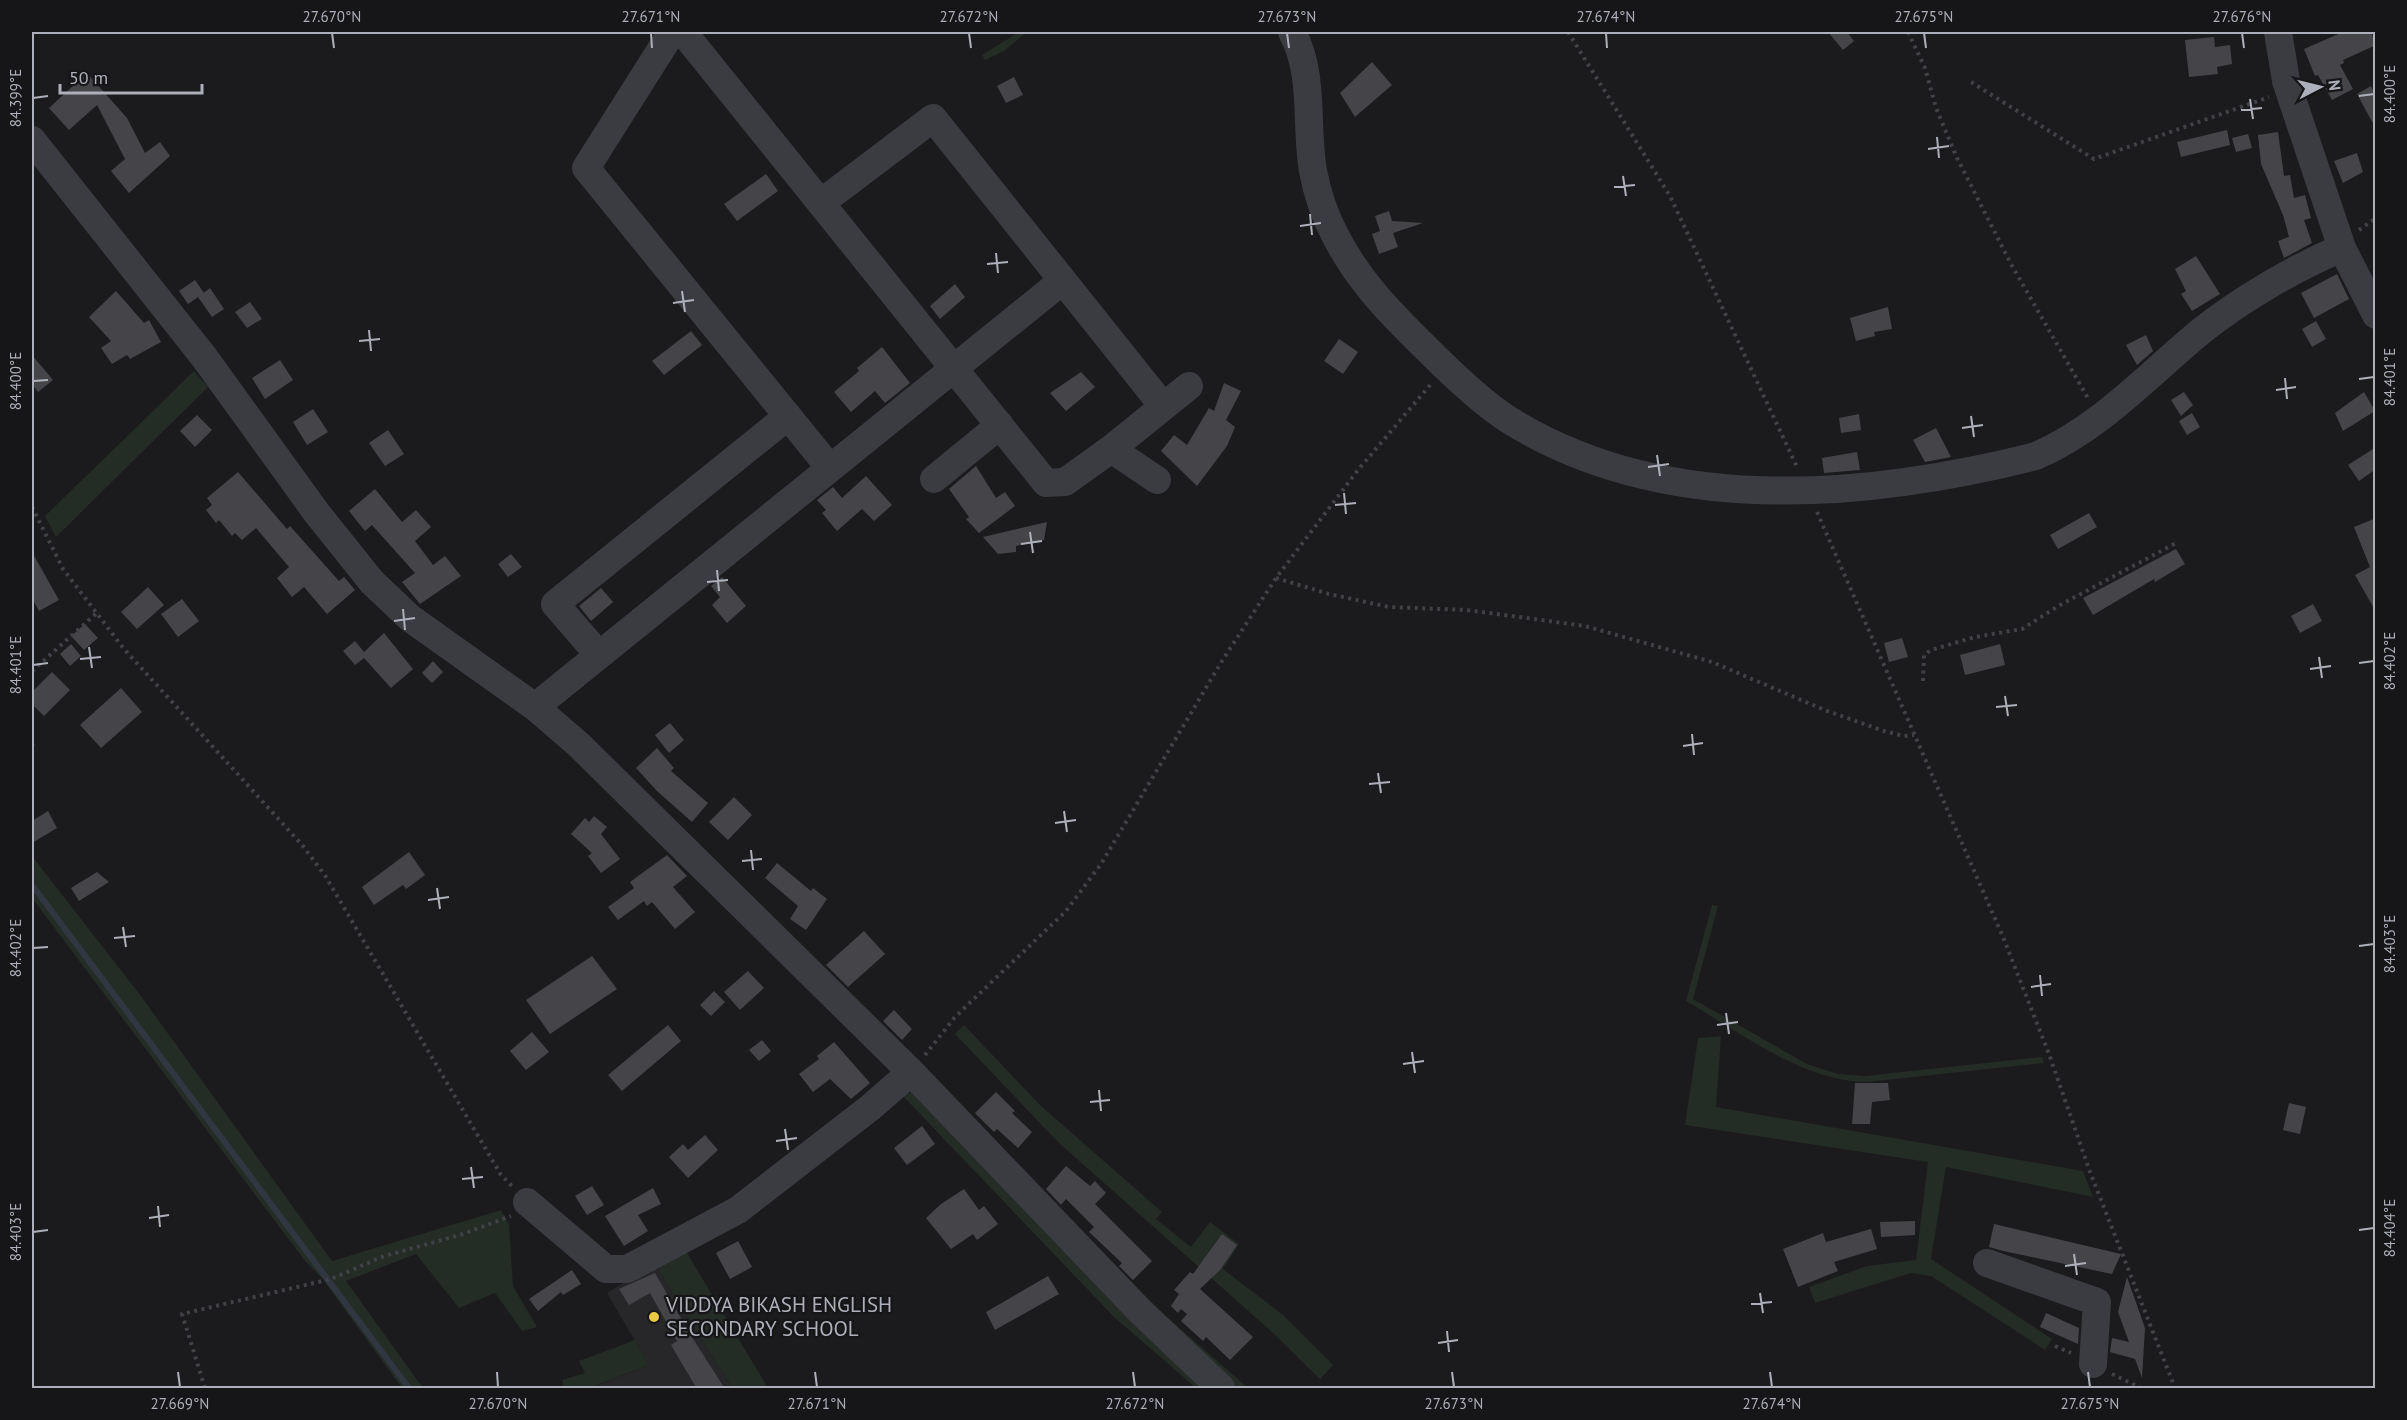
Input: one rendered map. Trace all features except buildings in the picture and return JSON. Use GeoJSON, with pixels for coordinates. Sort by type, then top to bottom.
{"type":"FeatureCollection","features":[{"type":"Feature","properties":{"kind":"street"},"geometry":{"type":"LineString","coordinates":[[672,32],[586,168],[830,468]]}},
{"type":"Feature","properties":{"kind":"street"},"geometry":{"type":"LineString","coordinates":[[683,32],[1046,483],[1065,482],[1111,450],[1189,386]]}},
{"type":"Feature","properties":{"kind":"street"},"geometry":{"type":"LineString","coordinates":[[1292,32],[1307,82],[1313,169],[1320,198],[1333,232],[1364,283],[1445,367],[1508,419],[1593,462],[1625,472],[1736,489],[1808,490],[1907,481],[2036,456],[2102,417],[2224,315],[2313,260],[2342,248]]}},
{"type":"Feature","properties":{"kind":"street"},"geometry":{"type":"LineString","coordinates":[[2278,32],[2289,90],[2342,248],[2376,315]]}},
{"type":"Feature","properties":{"kind":"street"},"geometry":{"type":"LineString","coordinates":[[822,202],[933,118],[1163,406]]}},
{"type":"Feature","properties":{"kind":"street"},"geometry":{"type":"LineString","coordinates":[[32,140],[204,357],[316,512],[372,582],[410,618],[535,707],[579,745],[911,1071],[1140,1311],[1221,1389]]}},
{"type":"Feature","properties":{"kind":"street"},"geometry":{"type":"LineString","coordinates":[[535,707],[1062,282]]}},
{"type":"Feature","properties":{"kind":"street"},"geometry":{"type":"LineString","coordinates":[[599,655],[555,604],[788,416]]}},
{"type":"Feature","properties":{"kind":"street"},"geometry":{"type":"LineString","coordinates":[[934,478],[1000,425]]}},
{"type":"Feature","properties":{"kind":"street"},"geometry":{"type":"LineString","coordinates":[[1111,450],[1157,480]]}},
{"type":"Feature","properties":{"kind":"street"},"geometry":{"type":"LineString","coordinates":[[530,1205],[606,1269],[627,1269],[738,1210],[871,1107],[911,1071]]}},
{"type":"Feature","properties":{"kind":"street"},"geometry":{"type":"LineString","coordinates":[[1987,1263],[2097,1302],[2093,1364]]}},
{"type":"Feature","properties":{"kind":"path"},"geometry":{"type":"LineString","coordinates":[[1568,32],[1670,196],[1808,490],[2007,948],[2049,1054],[2090,1172],[2175,1389]]}},
{"type":"Feature","properties":{"kind":"path"},"geometry":{"type":"LineString","coordinates":[[1908,32],[1925,68],[1936,108],[1957,158],[2011,264],[2087,398],[2102,417]]}},
{"type":"Feature","properties":{"kind":"path"},"geometry":{"type":"LineString","coordinates":[[1971,82],[2094,159],[2289,90]]}},
{"type":"Feature","properties":{"kind":"path"},"geometry":{"type":"LineString","coordinates":[[911,1071],[955,1017],[1066,911],[1101,864],[1222,661],[1276,578],[1358,471],[1445,367]]}},
{"type":"Feature","properties":{"kind":"path"},"geometry":{"type":"LineString","coordinates":[[32,507],[63,569],[124,650],[303,846],[326,877],[501,1175],[530,1205],[460,1235],[384,1256],[331,1279],[182,1314],[205,1389]]}},
{"type":"Feature","properties":{"kind":"path"},"geometry":{"type":"LineString","coordinates":[[1923,681],[1924,656],[1931,650],[1975,637],[2022,629],[2060,605],[2178,542]]}},
{"type":"Feature","properties":{"kind":"path"},"geometry":{"type":"LineString","coordinates":[[1276,578],[1329,594],[1389,607],[1479,611],[1585,626],[1712,662],[1827,711],[1884,731],[1904,736],[1914,735]]}},
{"type":"Feature","properties":{"kind":"path"},"geometry":{"type":"LineString","coordinates":[[32,671],[96,614]]}},
{"type":"Feature","properties":{"kind":"shaded area"},"geometry":{"type":"Polygon","coordinates":[[[1019,32],[1027,32],[1004,51],[985,60],[982,55],[1019,32]]]}},
{"type":"Feature","properties":{"kind":"shaded area"},"geometry":{"type":"Polygon","coordinates":[[[194,371],[208,387],[56,537],[45,516],[194,371]]]}},
{"type":"Feature","properties":{"kind":"shaded area"},"geometry":{"type":"Polygon","coordinates":[[[32,856],[141,996],[332,1261],[501,1210],[509,1224],[513,1286],[537,1327],[522,1331],[495,1293],[459,1308],[416,1254],[346,1281],[423,1388],[402,1388],[321,1277],[305,1261],[32,898],[32,856]]]}},
{"type":"Feature","properties":{"kind":"shaded area"},"geometry":{"type":"Polygon","coordinates":[[[1712,905],[1718,906],[1693,999],[1807,1064],[1838,1074],[1865,1076],[2042,1057],[2044,1063],[1867,1082],[1843,1080],[1796,1064],[1750,1040],[1686,1001],[1712,905]]]}},
{"type":"Feature","properties":{"kind":"shaded area"},"geometry":{"type":"Polygon","coordinates":[[[964,1025],[1040,1105],[1162,1212],[1156,1219],[1191,1247],[1210,1222],[1239,1244],[1223,1269],[1283,1315],[1333,1365],[1320,1379],[1272,1332],[1059,1143],[955,1034],[964,1025]]]}},
{"type":"Feature","properties":{"kind":"shaded area"},"geometry":{"type":"Polygon","coordinates":[[[1721,1036],[1716,1107],[2083,1171],[2093,1197],[1946,1167],[1931,1259],[2052,1339],[2045,1350],[1931,1276],[1911,1273],[1815,1303],[1809,1287],[1867,1266],[1916,1260],[1928,1162],[1685,1125],[1698,1038],[1721,1036]]]}},
{"type":"Feature","properties":{"kind":"shaded area"},"geometry":{"type":"Polygon","coordinates":[[[912,1093],[1209,1388],[1196,1388],[1114,1317],[901,1094],[912,1093]]]}},
{"type":"Feature","properties":{"kind":"shaded area"},"geometry":{"type":"Polygon","coordinates":[[[684,1248],[768,1388],[732,1388],[655,1264],[684,1248]]]}},
{"type":"Feature","properties":{"kind":"shaded area","name":"VIDDYA BIKASH ENGLISH SECONDARY SCHOOL"},"geometry":{"type":"Polygon","coordinates":[[[655,1264],[732,1388],[594,1387],[649,1365],[607,1293],[655,1264]]]}},
{"type":"Feature","properties":{"kind":"shaded area"},"geometry":{"type":"Polygon","coordinates":[[[1168,1318],[1248,1388],[1232,1388],[1169,1330],[1168,1318]]]}},
{"type":"Feature","properties":{"kind":"shaded area"},"geometry":{"type":"Polygon","coordinates":[[[635,1340],[649,1365],[595,1386],[595,1388],[564,1388],[562,1380],[585,1373],[579,1361],[635,1340]]]}},
{"type":"Feature","properties":{"kind":"waterway"},"geometry":{"type":"LineString","coordinates":[[32,885],[409,1388]]}},
{"type":"Feature","properties":{"kind":"place","name":"VIDDYA BIKASH ENGLISH SECONDARY SCHOOL"},"geometry":{"type":"Point","coordinates":[654,1317]}}]}
